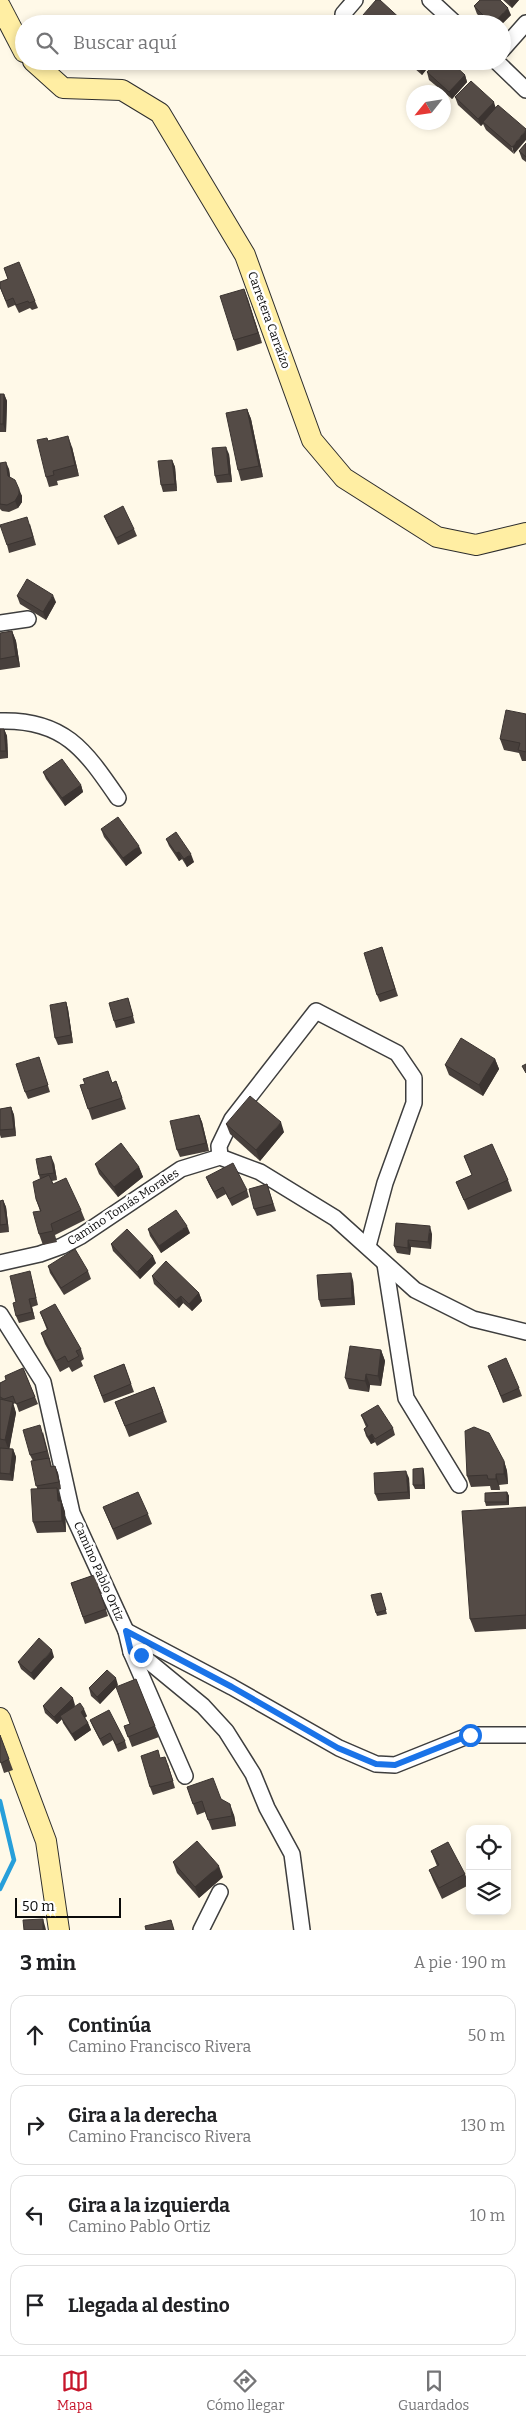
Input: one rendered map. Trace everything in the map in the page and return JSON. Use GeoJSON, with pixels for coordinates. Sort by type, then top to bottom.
{"type":"FeatureCollection","features":[{"type":"Feature","properties":{"kind":"street"},"geometry":{"type":"LineString","coordinates":[[343,14],[355,0]]}},
{"type":"Feature","properties":{"kind":"street"},"geometry":{"type":"LineString","coordinates":[[430,0],[446,15]]}},
{"type":"Feature","properties":{"kind":"street"},"geometry":{"type":"LineString","coordinates":[[0,6],[15,35]]}},
{"type":"Feature","properties":{"kind":"street"},"geometry":{"type":"LineString","coordinates":[[511,40],[526,23]]}},
{"type":"Feature","properties":{"kind":"street","name":"Carretera Carraízo"},"geometry":{"type":"LineString","coordinates":[[43,70],[63,88],[122,90],[160,113],[245,255],[312,440],[344,478],[437,537],[476,545],[526,533]]}},
{"type":"Feature","properties":{"kind":"street"},"geometry":{"type":"LineString","coordinates":[[505,70],[526,90]]}},
{"type":"Feature","properties":{"kind":"street"},"geometry":{"type":"LineString","coordinates":[[0,623],[28,619]]}},
{"type":"Feature","properties":{"kind":"street"},"geometry":{"type":"LineString","coordinates":[[0,721],[15,720],[55,729],[79,746],[118,798]]}},
{"type":"Feature","properties":{"kind":"street"},"geometry":{"type":"LineString","coordinates":[[368,1246],[385,1183],[414,1103],[414,1078],[397,1052],[316,1011],[232,1119],[219,1146],[220,1157],[260,1172],[335,1218],[415,1290],[473,1319],[526,1332]]}},
{"type":"Feature","properties":{"kind":"street","name":"Camino Tomás Morales"},"geometry":{"type":"LineString","coordinates":[[0,1263],[40,1254],[62,1246],[182,1169],[220,1157]]}},
{"type":"Feature","properties":{"kind":"street"},"geometry":{"type":"LineString","coordinates":[[385,1264],[406,1398],[459,1485]]}},
{"type":"Feature","properties":{"kind":"street","name":"Camino Pablo Ortiz"},"geometry":{"type":"LineString","coordinates":[[0,1314],[43,1382],[72,1513],[126,1631],[131,1652],[186,1776]]}},
{"type":"Feature","properties":{"kind":"street"},"geometry":{"type":"LineString","coordinates":[[126,1631],[223,1682],[338,1748],[376,1764],[395,1765],[470,1735],[526,1735]]}},
{"type":"Feature","properties":{"kind":"street"},"geometry":{"type":"LineString","coordinates":[[131,1652],[141,1655],[203,1706],[226,1731],[253,1774],[267,1808],[292,1854],[302,1930]]}},
{"type":"Feature","properties":{"kind":"street"},"geometry":{"type":"LineString","coordinates":[[0,1718],[46,1841],[59,1930]]}},
{"type":"Feature","properties":{"kind":"street"},"geometry":{"type":"LineString","coordinates":[[201,1930],[220,1892]]}},
{"type":"Feature","properties":{"kind":"building"},"geometry":{"type":"Polygon","coordinates":[[[376,0],[380,0],[396,15],[363,15],[376,0]]]}},
{"type":"Feature","properties":{"kind":"building"},"geometry":{"type":"Polygon","coordinates":[[[480,0],[500,0],[508,8],[501,15],[483,15],[474,6],[480,0]]]}},
{"type":"Feature","properties":{"kind":"building"},"geometry":{"type":"Polygon","coordinates":[[[429,70],[460,70],[465,75],[451,90],[451,85],[441,85],[427,72],[429,70]]]}},
{"type":"Feature","properties":{"kind":"building"},"geometry":{"type":"Polygon","coordinates":[[[471,81],[494,102],[478,119],[455,97],[471,81]]]}},
{"type":"Feature","properties":{"kind":"building"},"geometry":{"type":"Polygon","coordinates":[[[498,105],[526,129],[512,147],[483,122],[498,105]]]}},
{"type":"Feature","properties":{"kind":"building"},"geometry":{"type":"Polygon","coordinates":[[[526,143],[526,157],[519,151],[526,143]]]}},
{"type":"Feature","properties":{"kind":"building"},"geometry":{"type":"Polygon","coordinates":[[[19,262],[35,301],[16,305],[13,298],[6,301],[0,287],[0,282],[8,279],[4,268],[19,262]]]}},
{"type":"Feature","properties":{"kind":"building"},"geometry":{"type":"Polygon","coordinates":[[[244,289],[258,333],[234,340],[220,296],[244,289]]]}},
{"type":"Feature","properties":{"kind":"building"},"geometry":{"type":"Polygon","coordinates":[[[0,394],[4,394],[3,424],[0,424],[0,394]]]}},
{"type":"Feature","properties":{"kind":"building"},"geometry":{"type":"Polygon","coordinates":[[[247,409],[259,466],[238,470],[226,413],[247,409]]]}},
{"type":"Feature","properties":{"kind":"building"},"geometry":{"type":"Polygon","coordinates":[[[68,436],[75,465],[53,471],[54,475],[46,477],[37,440],[47,438],[48,441],[68,436]]]}},
{"type":"Feature","properties":{"kind":"building"},"geometry":{"type":"Polygon","coordinates":[[[226,447],[229,474],[215,476],[212,448],[226,447]]]}},
{"type":"Feature","properties":{"kind":"building"},"geometry":{"type":"Polygon","coordinates":[[[172,460],[175,484],[161,485],[158,461],[172,460]]]}},
{"type":"Feature","properties":{"kind":"building"},"geometry":{"type":"Polygon","coordinates":[[[6,462],[8,476],[15,480],[19,489],[19,494],[15,501],[7,505],[0,504],[0,463],[6,462]]]}},
{"type":"Feature","properties":{"kind":"building"},"geometry":{"type":"Polygon","coordinates":[[[123,506],[134,529],[116,538],[104,516],[123,506]]]}},
{"type":"Feature","properties":{"kind":"building"},"geometry":{"type":"Polygon","coordinates":[[[27,517],[33,537],[7,545],[0,525],[27,517]]]}},
{"type":"Feature","properties":{"kind":"building"},"geometry":{"type":"Polygon","coordinates":[[[27,579],[53,595],[43,612],[17,596],[27,579]]]}},
{"type":"Feature","properties":{"kind":"building"},"geometry":{"type":"Polygon","coordinates":[[[12,631],[16,656],[0,659],[0,633],[12,631]]]}},
{"type":"Feature","properties":{"kind":"building"},"geometry":{"type":"Polygon","coordinates":[[[506,710],[526,714],[526,752],[518,750],[520,743],[500,739],[506,710]]]}},
{"type":"Feature","properties":{"kind":"building"},"geometry":{"type":"Polygon","coordinates":[[[0,729],[4,729],[6,751],[0,751],[0,729]]]}},
{"type":"Feature","properties":{"kind":"building"},"geometry":{"type":"Polygon","coordinates":[[[62,759],[81,785],[62,798],[43,772],[62,759]]]}},
{"type":"Feature","properties":{"kind":"building"},"geometry":{"type":"Polygon","coordinates":[[[118,817],[139,846],[123,858],[101,829],[118,817]]]}},
{"type":"Feature","properties":{"kind":"building"},"geometry":{"type":"Polygon","coordinates":[[[176,832],[191,854],[184,859],[179,852],[176,853],[166,839],[176,832]]]}},
{"type":"Feature","properties":{"kind":"building"},"geometry":{"type":"Polygon","coordinates":[[[382,947],[395,989],[377,995],[364,953],[382,947]]]}},
{"type":"Feature","properties":{"kind":"building"},"geometry":{"type":"Polygon","coordinates":[[[128,998],[133,1016],[114,1021],[109,1003],[128,998]]]}},
{"type":"Feature","properties":{"kind":"building"},"geometry":{"type":"Polygon","coordinates":[[[66,1002],[71,1035],[55,1038],[50,1005],[66,1002]]]}},
{"type":"Feature","properties":{"kind":"building"},"geometry":{"type":"Polygon","coordinates":[[[461,1038],[495,1059],[479,1085],[445,1065],[461,1038]]]}},
{"type":"Feature","properties":{"kind":"building"},"geometry":{"type":"Polygon","coordinates":[[[39,1057],[48,1085],[25,1092],[16,1064],[39,1057]]]}},
{"type":"Feature","properties":{"kind":"building"},"geometry":{"type":"Polygon","coordinates":[[[526,1064],[526,1073],[522,1066],[526,1064]]]}},
{"type":"Feature","properties":{"kind":"building"},"geometry":{"type":"Polygon","coordinates":[[[108,1071],[112,1083],[116,1081],[122,1098],[88,1109],[80,1085],[85,1084],[83,1079],[108,1071]]]}},
{"type":"Feature","properties":{"kind":"building"},"geometry":{"type":"Polygon","coordinates":[[[250,1096],[281,1122],[256,1150],[226,1124],[250,1096]]]}},
{"type":"Feature","properties":{"kind":"building"},"geometry":{"type":"Polygon","coordinates":[[[11,1107],[14,1129],[0,1130],[0,1109],[11,1107]]]}},
{"type":"Feature","properties":{"kind":"building"},"geometry":{"type":"Polygon","coordinates":[[[199,1115],[206,1143],[177,1150],[170,1121],[199,1115]]]}},
{"type":"Feature","properties":{"kind":"building"},"geometry":{"type":"Polygon","coordinates":[[[121,1143],[139,1167],[114,1187],[95,1164],[121,1143]]]}},
{"type":"Feature","properties":{"kind":"building"},"geometry":{"type":"Polygon","coordinates":[[[492,1144],[508,1180],[464,1200],[456,1182],[472,1175],[464,1156],[492,1144]]]}},
{"type":"Feature","properties":{"kind":"building"},"geometry":{"type":"Polygon","coordinates":[[[51,1156],[54,1173],[39,1175],[36,1159],[51,1156]]]}},
{"type":"Feature","properties":{"kind":"building"},"geometry":{"type":"Polygon","coordinates":[[[233,1163],[247,1190],[229,1199],[223,1187],[214,1192],[206,1177],[233,1163]]]}},
{"type":"Feature","properties":{"kind":"building"},"geometry":{"type":"Polygon","coordinates":[[[49,1175],[53,1184],[66,1178],[81,1210],[51,1224],[53,1231],[39,1234],[33,1212],[41,1211],[36,1199],[33,1182],[49,1175]]]}},
{"type":"Feature","properties":{"kind":"building"},"geometry":{"type":"Polygon","coordinates":[[[267,1184],[273,1204],[254,1209],[249,1189],[267,1184]]]}},
{"type":"Feature","properties":{"kind":"building"},"geometry":{"type":"Polygon","coordinates":[[[3,1200],[7,1224],[0,1225],[0,1201],[3,1200]]]}},
{"type":"Feature","properties":{"kind":"building"},"geometry":{"type":"Polygon","coordinates":[[[176,1210],[187,1226],[159,1246],[148,1229],[176,1210]]]}},
{"type":"Feature","properties":{"kind":"building"},"geometry":{"type":"Polygon","coordinates":[[[396,1223],[430,1226],[428,1242],[408,1240],[408,1248],[394,1246],[396,1223]]]}},
{"type":"Feature","properties":{"kind":"building"},"geometry":{"type":"Polygon","coordinates":[[[127,1229],[153,1256],[137,1272],[111,1244],[127,1229]]]}},
{"type":"Feature","properties":{"kind":"building"},"geometry":{"type":"Polygon","coordinates":[[[75,1249],[88,1271],[61,1288],[48,1266],[75,1249]]]}},
{"type":"Feature","properties":{"kind":"building"},"geometry":{"type":"Polygon","coordinates":[[[166,1261],[199,1293],[189,1304],[181,1296],[176,1300],[152,1276],[166,1261]]]}},
{"type":"Feature","properties":{"kind":"building"},"geometry":{"type":"Polygon","coordinates":[[[30,1271],[36,1298],[29,1299],[32,1312],[16,1316],[13,1303],[16,1302],[10,1276],[30,1271]]]}},
{"type":"Feature","properties":{"kind":"building"},"geometry":{"type":"Polygon","coordinates":[[[351,1273],[352,1298],[319,1300],[317,1275],[351,1273]]]}},
{"type":"Feature","properties":{"kind":"building"},"geometry":{"type":"Polygon","coordinates":[[[55,1304],[81,1349],[76,1351],[79,1356],[68,1362],[65,1356],[56,1361],[41,1333],[48,1329],[40,1312],[55,1304]]]}},
{"type":"Feature","properties":{"kind":"building"},"geometry":{"type":"Polygon","coordinates":[[[350,1346],[381,1350],[378,1376],[366,1374],[365,1381],[345,1378],[350,1346]]]}},
{"type":"Feature","properties":{"kind":"building"},"geometry":{"type":"Polygon","coordinates":[[[506,1358],[519,1388],[501,1396],[488,1366],[506,1358]]]}},
{"type":"Feature","properties":{"kind":"building"},"geometry":{"type":"Polygon","coordinates":[[[124,1364],[131,1384],[102,1396],[94,1376],[124,1364]]]}},
{"type":"Feature","properties":{"kind":"building"},"geometry":{"type":"Polygon","coordinates":[[[23,1368],[35,1397],[16,1404],[13,1396],[4,1399],[0,1397],[0,1383],[6,1380],[5,1376],[23,1368]]]}},
{"type":"Feature","properties":{"kind":"building"},"geometry":{"type":"Polygon","coordinates":[[[154,1387],[163,1412],[125,1426],[115,1402],[154,1387]]]}},
{"type":"Feature","properties":{"kind":"building"},"geometry":{"type":"Polygon","coordinates":[[[0,1399],[13,1402],[5,1440],[0,1439],[0,1399]]]}},
{"type":"Feature","properties":{"kind":"building"},"geometry":{"type":"Polygon","coordinates":[[[378,1405],[393,1428],[375,1439],[372,1434],[368,1437],[364,1429],[368,1426],[361,1415],[378,1405]]]}},
{"type":"Feature","properties":{"kind":"building"},"geometry":{"type":"Polygon","coordinates":[[[40,1425],[47,1451],[30,1455],[23,1430],[40,1425]]]}},
{"type":"Feature","properties":{"kind":"building"},"geometry":{"type":"Polygon","coordinates":[[[474,1427],[489,1433],[504,1461],[504,1474],[496,1474],[496,1479],[488,1479],[487,1475],[467,1476],[465,1431],[474,1427]]]}},
{"type":"Feature","properties":{"kind":"building"},"geometry":{"type":"Polygon","coordinates":[[[0,1448],[13,1449],[10,1474],[0,1473],[0,1448]]]}},
{"type":"Feature","properties":{"kind":"building"},"geometry":{"type":"Polygon","coordinates":[[[49,1458],[51,1467],[55,1466],[59,1482],[36,1486],[31,1461],[49,1458]]]}},
{"type":"Feature","properties":{"kind":"building"},"geometry":{"type":"Polygon","coordinates":[[[423,1468],[423,1485],[413,1485],[413,1469],[423,1468]]]}},
{"type":"Feature","properties":{"kind":"building"},"geometry":{"type":"Polygon","coordinates":[[[406,1471],[408,1492],[375,1494],[374,1473],[406,1471]]]}},
{"type":"Feature","properties":{"kind":"building"},"geometry":{"type":"Polygon","coordinates":[[[57,1488],[58,1501],[61,1501],[62,1521],[33,1522],[31,1489],[57,1488]]]}},
{"type":"Feature","properties":{"kind":"building"},"geometry":{"type":"Polygon","coordinates":[[[138,1492],[148,1514],[113,1529],[103,1507],[138,1492]]]}},
{"type":"Feature","properties":{"kind":"building"},"geometry":{"type":"Polygon","coordinates":[[[507,1492],[507,1502],[485,1502],[485,1493],[507,1492]]]}},
{"type":"Feature","properties":{"kind":"building"},"geometry":{"type":"Polygon","coordinates":[[[526,1507],[526,1615],[470,1619],[462,1511],[526,1507]]]}},
{"type":"Feature","properties":{"kind":"building"},"geometry":{"type":"Polygon","coordinates":[[[97,1574],[101,1586],[98,1587],[106,1609],[83,1617],[71,1583],[97,1574]]]}},
{"type":"Feature","properties":{"kind":"building"},"geometry":{"type":"Polygon","coordinates":[[[381,1593],[386,1610],[376,1613],[371,1595],[381,1593]]]}},
{"type":"Feature","properties":{"kind":"building"},"geometry":{"type":"Polygon","coordinates":[[[39,1638],[52,1650],[31,1673],[18,1662],[39,1638]]]}},
{"type":"Feature","properties":{"kind":"building"},"geometry":{"type":"Polygon","coordinates":[[[107,1670],[116,1678],[97,1697],[89,1688],[107,1670]]]}},
{"type":"Feature","properties":{"kind":"building"},"geometry":{"type":"Polygon","coordinates":[[[136,1679],[155,1726],[128,1737],[124,1726],[130,1724],[116,1687],[136,1679]]]}},
{"type":"Feature","properties":{"kind":"building"},"geometry":{"type":"Polygon","coordinates":[[[61,1687],[73,1698],[54,1717],[43,1706],[61,1687]]]}},
{"type":"Feature","properties":{"kind":"building"},"geometry":{"type":"Polygon","coordinates":[[[80,1703],[84,1709],[81,1712],[88,1723],[72,1734],[60,1716],[80,1703]]]}},
{"type":"Feature","properties":{"kind":"building"},"geometry":{"type":"Polygon","coordinates":[[[109,1710],[125,1741],[116,1745],[110,1733],[100,1739],[90,1720],[109,1710]]]}},
{"type":"Feature","properties":{"kind":"building"},"geometry":{"type":"Polygon","coordinates":[[[0,1735],[9,1759],[1,1763],[0,1761],[0,1735]]]}},
{"type":"Feature","properties":{"kind":"building"},"geometry":{"type":"Polygon","coordinates":[[[158,1750],[160,1758],[165,1757],[173,1781],[150,1787],[141,1756],[158,1750]]]}},
{"type":"Feature","properties":{"kind":"building"},"geometry":{"type":"Polygon","coordinates":[[[213,1778],[221,1799],[230,1804],[232,1816],[208,1820],[202,1801],[193,1804],[187,1787],[213,1778]]]}},
{"type":"Feature","properties":{"kind":"building"},"geometry":{"type":"Polygon","coordinates":[[[197,1841],[219,1866],[195,1887],[173,1862],[197,1841]]]}},
{"type":"Feature","properties":{"kind":"building"},"geometry":{"type":"Polygon","coordinates":[[[448,1842],[465,1874],[439,1888],[429,1870],[439,1865],[431,1851],[448,1842]]]}},
{"type":"Feature","properties":{"kind":"building"},"geometry":{"type":"Polygon","coordinates":[[[43,1919],[43,1930],[24,1930],[23,1920],[43,1919]]]}},
{"type":"Feature","properties":{"kind":"building"},"geometry":{"type":"Polygon","coordinates":[[[171,1920],[174,1930],[146,1930],[145,1926],[171,1920]]]}},
{"type":"Feature","properties":{"kind":"waterway"},"geometry":{"type":"LineString","coordinates":[[0,1801],[14,1860],[0,1889]]}},
{"type":"Feature","properties":{"kind":"route"},"geometry":{"type":"LineString","coordinates":[[141,1655],[131,1652],[126,1631],[232,1687],[338,1748],[376,1764],[395,1765],[470,1735]]}}]}
